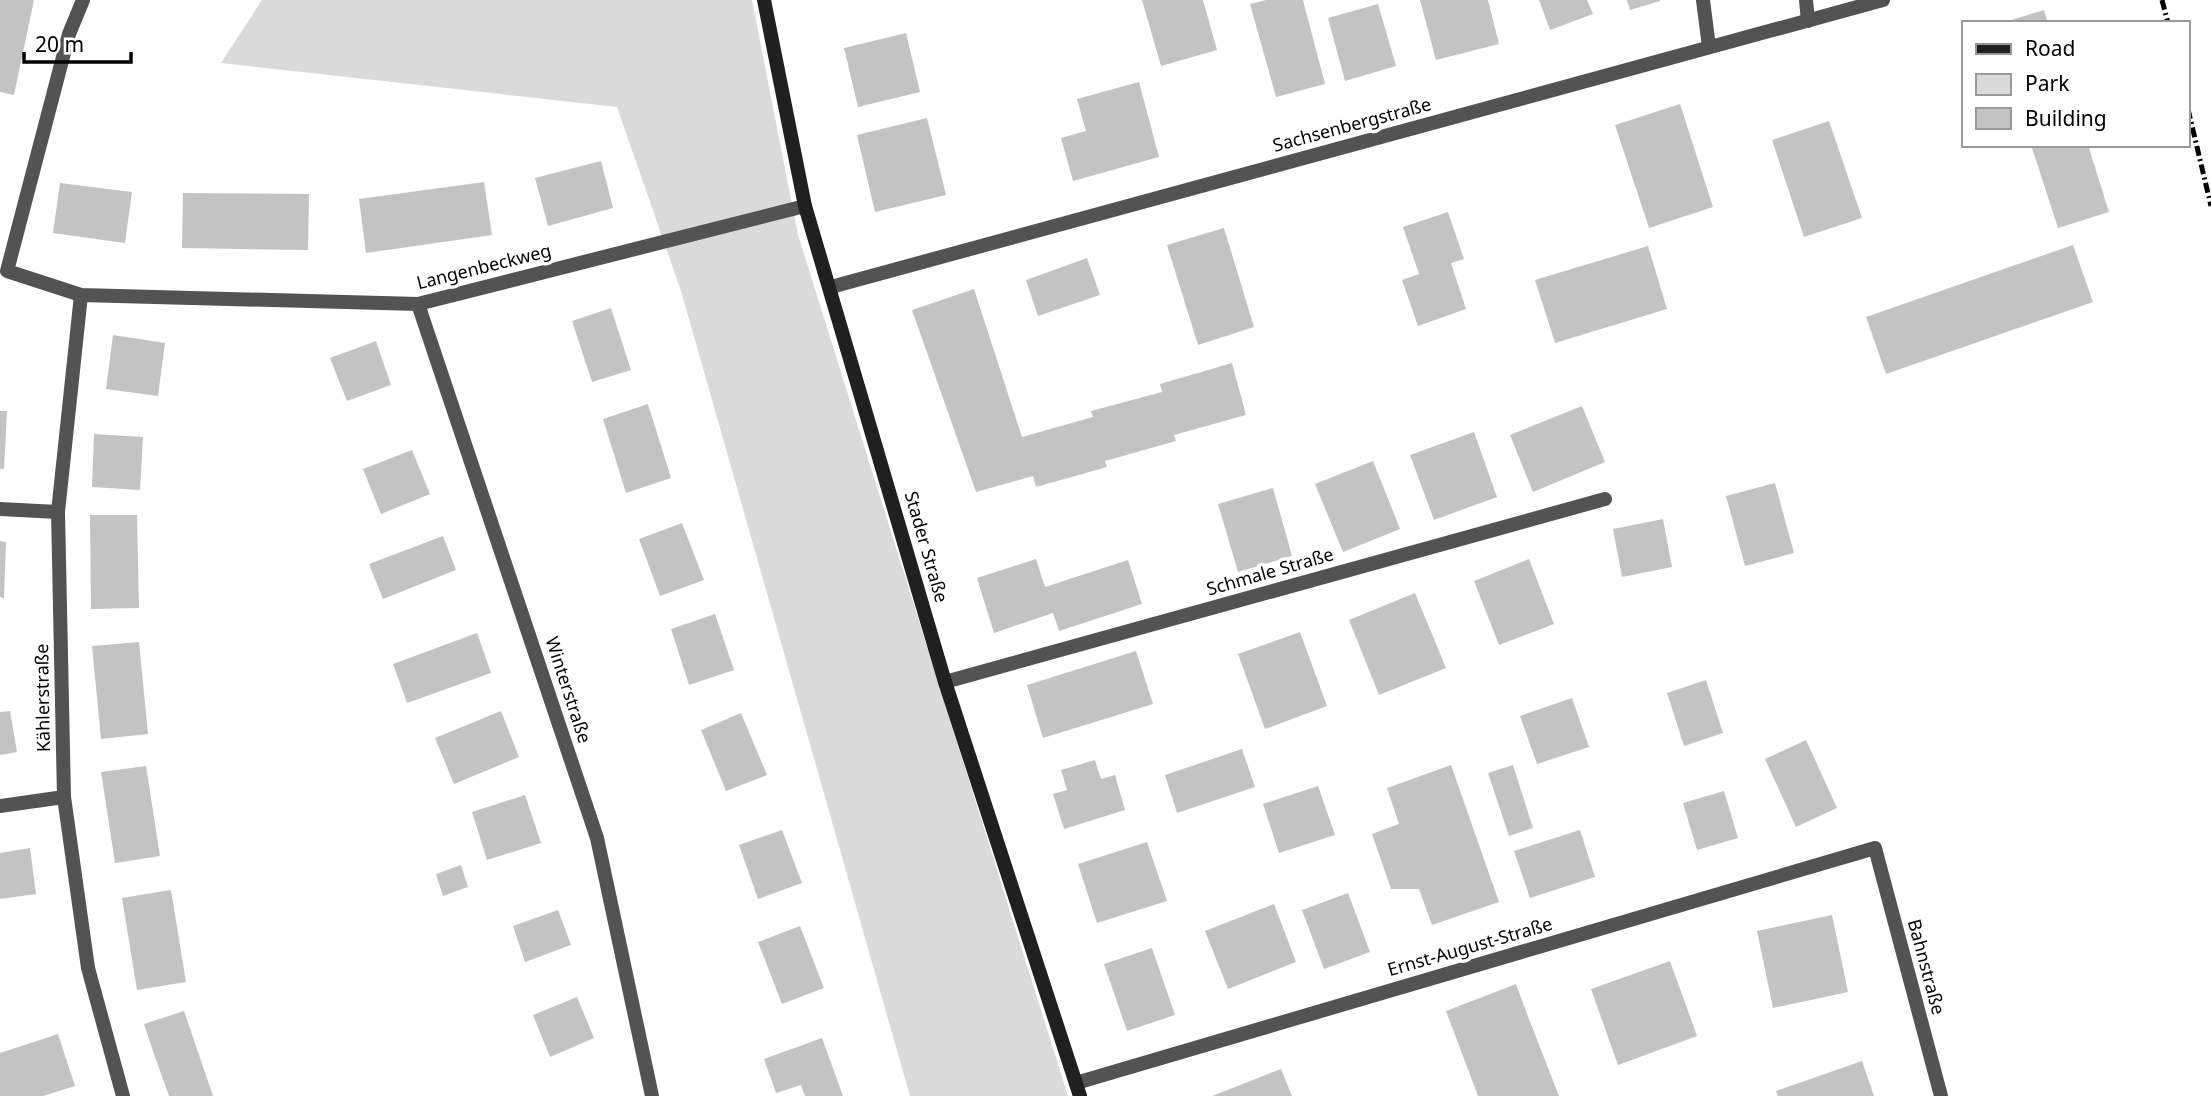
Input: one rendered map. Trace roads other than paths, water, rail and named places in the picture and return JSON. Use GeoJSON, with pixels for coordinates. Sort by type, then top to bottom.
{"type":"FeatureCollection","features":[{"type":"Feature","properties":{"kind":"street","name":"Langenbeckweg"},"geometry":{"type":"LineString","coordinates":[[83,0],[69,34],[7,271],[81,295],[418,304],[805,206]]}},
{"type":"Feature","properties":{"kind":"street","name":"Stader Straße"},"geometry":{"type":"LineString","coordinates":[[764,0],[805,206],[945,682],[1078,1090]]}},
{"type":"Feature","properties":{"kind":"street"},"geometry":{"type":"LineString","coordinates":[[1703,0],[1709,47]]}},
{"type":"Feature","properties":{"kind":"street"},"geometry":{"type":"LineString","coordinates":[[1806,0],[1808,21]]}},
{"type":"Feature","properties":{"kind":"street","name":"Sachsenbergstraße"},"geometry":{"type":"LineString","coordinates":[[831,287],[1883,0]]}},
{"type":"Feature","properties":{"kind":"street","name":"Kählerstraße"},"geometry":{"type":"LineString","coordinates":[[81,295],[58,512],[64,797],[88,968],[122,1096]]}},
{"type":"Feature","properties":{"kind":"street","name":"Winterstraße"},"geometry":{"type":"LineString","coordinates":[[418,304],[597,838],[652,1096]]}},
{"type":"Feature","properties":{"kind":"street","name":"Schmale Straße"},"geometry":{"type":"LineString","coordinates":[[945,682],[1605,499]]}},
{"type":"Feature","properties":{"kind":"street"},"geometry":{"type":"LineString","coordinates":[[0,509],[58,512]]}},
{"type":"Feature","properties":{"kind":"street"},"geometry":{"type":"LineString","coordinates":[[0,806],[64,797]]}},
{"type":"Feature","properties":{"kind":"street","name":"Ernst-August-Straße"},"geometry":{"type":"LineString","coordinates":[[1078,1090],[1875,848]]}},
{"type":"Feature","properties":{"kind":"street","name":"Bahnstraße"},"geometry":{"type":"LineString","coordinates":[[1875,848],[1941,1096]]}},
{"type":"Feature","properties":{"kind":"railway"},"geometry":{"type":"LineString","coordinates":[[2162,0],[2167,21]]}},
{"type":"Feature","properties":{"kind":"railway"},"geometry":{"type":"LineString","coordinates":[[2190,117],[2211,206]]}}]}
